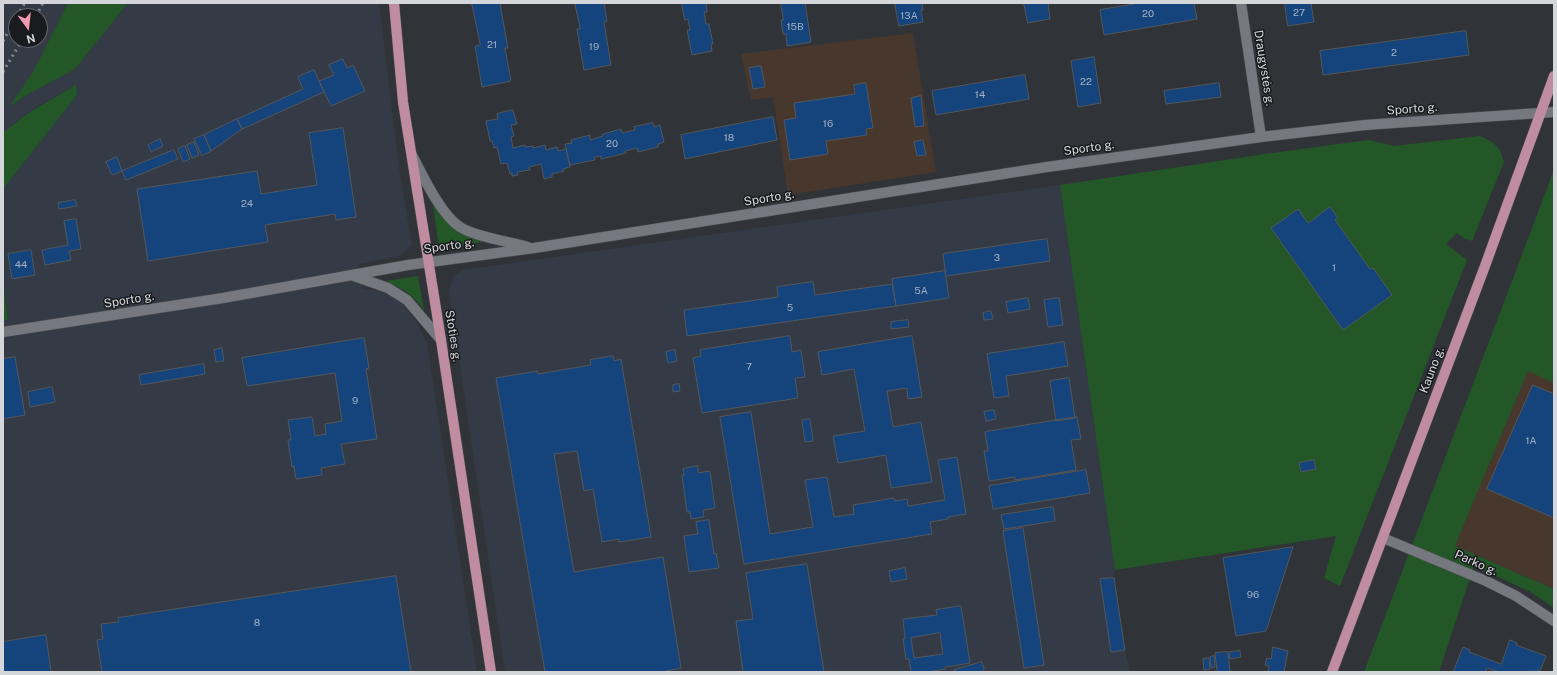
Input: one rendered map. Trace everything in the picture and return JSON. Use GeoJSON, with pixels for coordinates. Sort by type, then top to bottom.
{"type":"FeatureCollection","features":[{"type":"Feature","properties":{"kind":"main road","name":"Stoties g."},"geometry":{"type":"LineString","coordinates":[[394,3],[403,102],[441,340],[491,672]]}},
{"type":"Feature","properties":{"kind":"main road","name":"Kauno g."},"geometry":{"type":"LineString","coordinates":[[1332,672],[1542,113],[1554,76]]}},
{"type":"Feature","properties":{"kind":"street","name":"Draugystės g."},"geometry":{"type":"LineString","coordinates":[[1241,3],[1261,138]]}},
{"type":"Feature","properties":{"kind":"street","name":"Sporto g."},"geometry":{"type":"LineString","coordinates":[[3,332],[223,298],[428,262],[534,248],[1039,168],[1365,125],[1554,112]]}},
{"type":"Feature","properties":{"kind":"street"},"geometry":{"type":"LineString","coordinates":[[412,155],[446,214],[460,227],[473,232],[534,248]]}},
{"type":"Feature","properties":{"kind":"street"},"geometry":{"type":"LineString","coordinates":[[352,275],[388,288],[407,300],[441,340]]}},
{"type":"Feature","properties":{"kind":"street","name":"Parko g."},"geometry":{"type":"LineString","coordinates":[[1383,538],[1486,581],[1516,596],[1554,620]]}},
{"type":"Feature","properties":{"kind":"shaded area"},"geometry":{"type":"Polygon","coordinates":[[[3,3],[68,3],[48,42],[48,8],[8,8],[8,48],[45,48],[33,72],[10,106],[25,96],[75,69],[128,3],[379,3],[399,168],[412,245],[400,256],[359,264],[362,289],[375,290],[398,297],[415,320],[427,343],[477,672],[3,672],[3,320],[8,319],[3,279],[3,189],[77,95],[76,85],[28,112],[3,133],[3,3]]]}},
{"type":"Feature","properties":{"kind":"shaded area"},"geometry":{"type":"Polygon","coordinates":[[[913,33],[936,172],[788,195],[773,97],[751,100],[741,54],[913,33]]]}},
{"type":"Feature","properties":{"kind":"shaded area"},"geometry":{"type":"Polygon","coordinates":[[[1060,185],[1115,570],[1114,578],[1125,650],[1130,672],[505,672],[449,291],[453,277],[463,270],[1060,185]]]}},
{"type":"Feature","properties":{"kind":"shaded area"},"geometry":{"type":"Polygon","coordinates":[[[1528,370],[1554,383],[1554,589],[1455,546],[1528,370]]]}},
{"type":"Feature","properties":{"kind":"green space"},"geometry":{"type":"Polygon","coordinates":[[[68,3],[128,3],[75,69],[25,96],[9,107],[33,72],[45,48],[48,48],[48,42],[68,3]]]}},
{"type":"Feature","properties":{"kind":"green space"},"geometry":{"type":"Polygon","coordinates":[[[76,85],[77,95],[3,189],[3,133],[28,113],[76,85]]]}},
{"type":"Feature","properties":{"kind":"green space"},"geometry":{"type":"Polygon","coordinates":[[[1480,136],[1490,141],[1499,149],[1504,162],[1472,241],[1457,233],[1446,244],[1467,260],[1340,586],[1324,578],[1336,536],[1115,570],[1060,185],[1368,140],[1394,146],[1480,136]]]}},
{"type":"Feature","properties":{"kind":"green space"},"geometry":{"type":"Polygon","coordinates":[[[1554,170],[1554,383],[1528,371],[1455,546],[1554,589],[1554,608],[1531,592],[1474,566],[1439,672],[1364,672],[1554,170]]]}},
{"type":"Feature","properties":{"kind":"green space"},"geometry":{"type":"Polygon","coordinates":[[[432,198],[440,212],[490,241],[439,248],[432,198]]]}},
{"type":"Feature","properties":{"kind":"green space"},"geometry":{"type":"Polygon","coordinates":[[[418,276],[424,311],[417,301],[408,293],[386,281],[418,276]]]}},
{"type":"Feature","properties":{"kind":"green space"},"geometry":{"type":"Polygon","coordinates":[[[3,279],[8,320],[3,320],[3,279]]]}},
{"type":"Feature","properties":{"kind":"building"},"geometry":{"type":"Polygon","coordinates":[[[472,3],[503,3],[500,4],[508,48],[505,48],[511,81],[482,87],[475,46],[480,45],[472,3]]]}},
{"type":"Feature","properties":{"kind":"building"},"geometry":{"type":"Polygon","coordinates":[[[575,3],[604,3],[607,21],[604,22],[611,65],[584,70],[577,29],[580,29],[575,3]]]}},
{"type":"Feature","properties":{"kind":"building"},"geometry":{"type":"Polygon","coordinates":[[[682,3],[706,3],[707,12],[704,12],[706,24],[709,24],[713,44],[711,44],[712,51],[692,55],[687,30],[690,30],[688,19],[685,20],[682,3]]]}},
{"type":"Feature","properties":{"kind":"building"},"geometry":{"type":"Polygon","coordinates":[[[781,3],[805,3],[811,42],[787,46],[786,34],[783,34],[781,20],[783,20],[781,3]]]}},
{"type":"Feature","properties":{"kind":"building"},"geometry":{"type":"Polygon","coordinates":[[[895,3],[922,3],[923,10],[921,10],[923,22],[899,26],[895,3]]]}},
{"type":"Feature","properties":{"kind":"building"},"geometry":{"type":"Polygon","coordinates":[[[1024,3],[1048,3],[1050,19],[1028,23],[1024,3]]]}},
{"type":"Feature","properties":{"kind":"building"},"geometry":{"type":"Polygon","coordinates":[[[1141,3],[1194,3],[1197,19],[1104,35],[1100,10],[1141,3]]]}},
{"type":"Feature","properties":{"kind":"building"},"geometry":{"type":"Polygon","coordinates":[[[1285,3],[1311,3],[1314,22],[1288,26],[1285,3]]]}},
{"type":"Feature","properties":{"kind":"building"},"geometry":{"type":"Polygon","coordinates":[[[1466,31],[1469,55],[1323,75],[1320,51],[1466,31]]]}},
{"type":"Feature","properties":{"kind":"building"},"geometry":{"type":"Polygon","coordinates":[[[1094,57],[1101,103],[1078,107],[1071,61],[1094,57]]]}},
{"type":"Feature","properties":{"kind":"building"},"geometry":{"type":"Polygon","coordinates":[[[343,59],[347,68],[353,65],[365,91],[331,106],[319,81],[334,75],[329,65],[343,59]]]}},
{"type":"Feature","properties":{"kind":"building"},"geometry":{"type":"Polygon","coordinates":[[[761,66],[765,87],[753,89],[749,68],[761,66]]]}},
{"type":"Feature","properties":{"kind":"building"},"geometry":{"type":"Polygon","coordinates":[[[314,70],[324,92],[242,129],[237,119],[303,89],[298,77],[314,70]]]}},
{"type":"Feature","properties":{"kind":"building"},"geometry":{"type":"Polygon","coordinates":[[[1025,75],[1029,99],[936,115],[932,91],[1025,75]]]}},
{"type":"Feature","properties":{"kind":"building"},"geometry":{"type":"Polygon","coordinates":[[[866,83],[873,128],[866,129],[867,135],[826,141],[828,154],[790,160],[784,120],[796,118],[794,103],[855,94],[854,85],[866,83]]]}},
{"type":"Feature","properties":{"kind":"building"},"geometry":{"type":"Polygon","coordinates":[[[1219,83],[1221,97],[1166,104],[1164,91],[1219,83]]]}},
{"type":"Feature","properties":{"kind":"building"},"geometry":{"type":"Polygon","coordinates":[[[921,96],[924,126],[915,127],[911,98],[921,96]]]}},
{"type":"Feature","properties":{"kind":"building"},"geometry":{"type":"Polygon","coordinates":[[[513,110],[517,124],[511,125],[514,136],[511,137],[513,148],[525,145],[525,147],[533,146],[533,148],[545,145],[546,150],[557,147],[558,151],[566,149],[570,167],[563,169],[564,171],[552,174],[552,177],[544,179],[541,164],[529,167],[530,170],[517,172],[518,175],[512,176],[512,173],[510,174],[507,163],[501,164],[497,147],[494,148],[492,141],[490,141],[486,121],[498,119],[497,114],[513,110]]]}},
{"type":"Feature","properties":{"kind":"building"},"geometry":{"type":"Polygon","coordinates":[[[773,117],[777,140],[685,159],[681,135],[773,117]]]}},
{"type":"Feature","properties":{"kind":"building"},"geometry":{"type":"Polygon","coordinates":[[[237,119],[242,129],[211,151],[204,135],[237,119]]]}},
{"type":"Feature","properties":{"kind":"building"},"geometry":{"type":"Polygon","coordinates":[[[653,123],[654,127],[660,125],[664,142],[658,144],[658,147],[638,152],[637,148],[625,151],[626,153],[601,159],[601,156],[594,157],[595,160],[570,165],[565,144],[572,143],[571,140],[590,135],[590,140],[603,136],[603,134],[621,129],[622,133],[635,130],[634,127],[653,123]]]}},
{"type":"Feature","properties":{"kind":"building"},"geometry":{"type":"Polygon","coordinates":[[[343,128],[356,217],[336,220],[335,214],[265,225],[268,242],[148,261],[137,189],[257,171],[261,194],[317,185],[309,133],[343,128]]]}},
{"type":"Feature","properties":{"kind":"building"},"geometry":{"type":"Polygon","coordinates":[[[204,135],[211,151],[202,156],[194,139],[204,135]]]}},
{"type":"Feature","properties":{"kind":"building"},"geometry":{"type":"Polygon","coordinates":[[[160,139],[163,146],[151,152],[148,145],[160,139]]]}},
{"type":"Feature","properties":{"kind":"building"},"geometry":{"type":"Polygon","coordinates":[[[923,140],[926,155],[917,156],[914,142],[923,140]]]}},
{"type":"Feature","properties":{"kind":"building"},"geometry":{"type":"Polygon","coordinates":[[[194,142],[199,155],[192,158],[187,145],[194,142]]]}},
{"type":"Feature","properties":{"kind":"building"},"geometry":{"type":"Polygon","coordinates":[[[185,146],[190,159],[183,162],[178,149],[185,146]]]}},
{"type":"Feature","properties":{"kind":"building"},"geometry":{"type":"Polygon","coordinates":[[[174,150],[178,159],[126,180],[122,171],[174,150]]]}},
{"type":"Feature","properties":{"kind":"building"},"geometry":{"type":"Polygon","coordinates":[[[117,157],[122,171],[112,175],[106,162],[117,157]]]}},
{"type":"Feature","properties":{"kind":"building"},"geometry":{"type":"Polygon","coordinates":[[[75,200],[77,206],[59,209],[58,203],[75,200]]]}},
{"type":"Feature","properties":{"kind":"building"},"geometry":{"type":"Polygon","coordinates":[[[1330,207],[1338,218],[1335,220],[1370,269],[1373,268],[1392,295],[1343,330],[1271,228],[1298,209],[1308,223],[1330,207]]]}},
{"type":"Feature","properties":{"kind":"building"},"geometry":{"type":"Polygon","coordinates":[[[76,219],[81,249],[69,251],[71,260],[45,265],[42,250],[68,245],[64,221],[76,219]]]}},
{"type":"Feature","properties":{"kind":"building"},"geometry":{"type":"Polygon","coordinates":[[[1047,239],[1050,261],[946,276],[943,254],[1047,239]]]}},
{"type":"Feature","properties":{"kind":"building"},"geometry":{"type":"Polygon","coordinates":[[[31,250],[35,275],[12,279],[8,254],[31,250]]]}},
{"type":"Feature","properties":{"kind":"building"},"geometry":{"type":"Polygon","coordinates":[[[945,271],[949,298],[896,306],[892,279],[945,271]]]}},
{"type":"Feature","properties":{"kind":"building"},"geometry":{"type":"Polygon","coordinates":[[[813,282],[815,295],[892,284],[896,306],[687,336],[684,310],[778,297],[777,287],[813,282]]]}},
{"type":"Feature","properties":{"kind":"building"},"geometry":{"type":"Polygon","coordinates":[[[1028,298],[1030,309],[1008,313],[1006,302],[1028,298]]]}},
{"type":"Feature","properties":{"kind":"building"},"geometry":{"type":"Polygon","coordinates":[[[1059,298],[1063,325],[1048,327],[1044,300],[1059,298]]]}},
{"type":"Feature","properties":{"kind":"building"},"geometry":{"type":"Polygon","coordinates":[[[991,311],[993,319],[984,320],[983,313],[991,311]]]}},
{"type":"Feature","properties":{"kind":"building"},"geometry":{"type":"Polygon","coordinates":[[[908,320],[909,327],[891,329],[891,322],[908,320]]]}},
{"type":"Feature","properties":{"kind":"building"},"geometry":{"type":"Polygon","coordinates":[[[790,336],[792,352],[801,350],[805,377],[795,378],[798,398],[702,413],[693,358],[701,356],[700,350],[790,336]]]}},
{"type":"Feature","properties":{"kind":"building"},"geometry":{"type":"Polygon","coordinates":[[[912,336],[922,397],[908,399],[907,388],[887,391],[893,427],[921,422],[932,482],[891,488],[886,455],[838,463],[833,436],[865,431],[854,369],[822,375],[818,352],[912,336]]]}},
{"type":"Feature","properties":{"kind":"building"},"geometry":{"type":"Polygon","coordinates":[[[364,338],[369,368],[366,369],[377,439],[341,444],[345,464],[321,468],[322,475],[296,479],[294,466],[292,467],[288,440],[291,440],[288,420],[312,417],[315,436],[326,434],[325,424],[342,421],[335,373],[247,386],[242,358],[364,338]]]}},
{"type":"Feature","properties":{"kind":"building"},"geometry":{"type":"Polygon","coordinates":[[[1064,342],[1068,366],[1006,376],[1009,396],[994,398],[987,354],[1064,342]]]}},
{"type":"Feature","properties":{"kind":"building"},"geometry":{"type":"Polygon","coordinates":[[[222,348],[224,361],[216,362],[214,350],[222,348]]]}},
{"type":"Feature","properties":{"kind":"building"},"geometry":{"type":"Polygon","coordinates":[[[675,350],[677,361],[668,363],[666,352],[675,350]]]}},
{"type":"Feature","properties":{"kind":"building"},"geometry":{"type":"Polygon","coordinates":[[[613,356],[614,361],[621,359],[651,537],[619,542],[619,539],[602,542],[593,489],[584,491],[577,451],[554,454],[574,572],[663,557],[681,668],[661,672],[545,672],[496,378],[537,371],[538,374],[591,365],[590,360],[613,356]]]}},
{"type":"Feature","properties":{"kind":"building"},"geometry":{"type":"Polygon","coordinates":[[[15,357],[25,415],[3,419],[3,359],[15,357]]]}},
{"type":"Feature","properties":{"kind":"building"},"geometry":{"type":"Polygon","coordinates":[[[204,364],[205,374],[141,385],[139,375],[204,364]]]}},
{"type":"Feature","properties":{"kind":"building"},"geometry":{"type":"Polygon","coordinates":[[[1069,378],[1075,418],[1056,421],[1050,381],[1069,378]]]}},
{"type":"Feature","properties":{"kind":"building"},"geometry":{"type":"Polygon","coordinates":[[[679,384],[680,391],[673,392],[673,385],[679,384]]]}},
{"type":"Feature","properties":{"kind":"building"},"geometry":{"type":"Polygon","coordinates":[[[1533,385],[1554,394],[1554,518],[1487,489],[1533,385]]]}},
{"type":"Feature","properties":{"kind":"building"},"geometry":{"type":"Polygon","coordinates":[[[52,387],[55,402],[30,407],[28,392],[52,387]]]}},
{"type":"Feature","properties":{"kind":"building"},"geometry":{"type":"Polygon","coordinates":[[[994,410],[996,419],[986,421],[984,412],[994,410]]]}},
{"type":"Feature","properties":{"kind":"building"},"geometry":{"type":"Polygon","coordinates":[[[751,412],[770,534],[813,527],[805,480],[827,477],[834,517],[854,514],[853,505],[894,498],[895,501],[907,499],[908,506],[945,500],[938,460],[957,457],[966,514],[930,522],[932,534],[744,564],[720,417],[751,412]]]}},
{"type":"Feature","properties":{"kind":"building"},"geometry":{"type":"Polygon","coordinates":[[[1077,417],[1081,439],[1071,440],[1076,470],[1015,480],[1015,477],[989,481],[984,451],[988,451],[985,432],[1077,417]]]}},
{"type":"Feature","properties":{"kind":"building"},"geometry":{"type":"Polygon","coordinates":[[[810,419],[813,441],[805,442],[802,420],[810,419]]]}},
{"type":"Feature","properties":{"kind":"building"},"geometry":{"type":"Polygon","coordinates":[[[1314,460],[1316,469],[1301,472],[1299,463],[1314,460]]]}},
{"type":"Feature","properties":{"kind":"building"},"geometry":{"type":"Polygon","coordinates":[[[698,466],[698,473],[710,471],[715,508],[703,510],[704,517],[691,519],[690,512],[687,512],[682,475],[684,475],[683,469],[698,466]]]}},
{"type":"Feature","properties":{"kind":"building"},"geometry":{"type":"Polygon","coordinates":[[[1086,470],[1090,493],[993,509],[989,486],[1086,470]]]}},
{"type":"Feature","properties":{"kind":"building"},"geometry":{"type":"Polygon","coordinates":[[[1053,507],[1055,521],[1004,529],[1001,515],[1053,507]]]}},
{"type":"Feature","properties":{"kind":"building"},"geometry":{"type":"Polygon","coordinates":[[[709,520],[714,554],[716,553],[719,568],[689,572],[684,536],[698,534],[696,522],[709,520]]]}},
{"type":"Feature","properties":{"kind":"building"},"geometry":{"type":"Polygon","coordinates":[[[1023,528],[1044,665],[1024,668],[1003,531],[1023,528]]]}},
{"type":"Feature","properties":{"kind":"building"},"geometry":{"type":"Polygon","coordinates":[[[1293,547],[1266,631],[1236,636],[1223,558],[1293,547]]]}},
{"type":"Feature","properties":{"kind":"building"},"geometry":{"type":"Polygon","coordinates":[[[807,564],[824,672],[743,672],[736,621],[753,619],[746,573],[807,564]]]}},
{"type":"Feature","properties":{"kind":"building"},"geometry":{"type":"Polygon","coordinates":[[[905,568],[907,579],[891,582],[889,571],[905,568]]]}},
{"type":"Feature","properties":{"kind":"building"},"geometry":{"type":"Polygon","coordinates":[[[396,576],[411,672],[102,672],[97,640],[103,639],[101,624],[119,622],[118,618],[396,576]]]}},
{"type":"Feature","properties":{"kind":"building"},"geometry":{"type":"Polygon","coordinates":[[[1114,578],[1125,650],[1111,652],[1100,579],[1114,578]]]}},
{"type":"Feature","properties":{"kind":"building"},"geometry":{"type":"Polygon","coordinates":[[[961,606],[970,663],[945,667],[945,669],[928,672],[911,672],[909,659],[906,659],[903,639],[905,639],[903,619],[937,615],[936,610],[961,606]],[[940,633],[911,638],[914,658],[943,654],[940,633]]]}},
{"type":"Feature","properties":{"kind":"building"},"geometry":{"type":"Polygon","coordinates":[[[46,635],[51,672],[3,672],[3,642],[46,635]]]}},
{"type":"Feature","properties":{"kind":"building"},"geometry":{"type":"Polygon","coordinates":[[[1510,640],[1517,643],[1516,645],[1546,656],[1540,671],[1499,672],[1487,668],[1485,672],[1453,672],[1463,647],[1470,650],[1469,652],[1501,664],[1510,640]]]}},
{"type":"Feature","properties":{"kind":"building"},"geometry":{"type":"Polygon","coordinates":[[[1273,647],[1288,651],[1284,672],[1268,672],[1269,666],[1265,665],[1267,658],[1271,659],[1273,647]]]}},
{"type":"Feature","properties":{"kind":"building"},"geometry":{"type":"Polygon","coordinates":[[[1240,651],[1241,657],[1230,659],[1229,652],[1240,651]]]}},
{"type":"Feature","properties":{"kind":"building"},"geometry":{"type":"Polygon","coordinates":[[[1228,652],[1230,672],[1212,672],[1217,671],[1215,653],[1228,652]]]}},
{"type":"Feature","properties":{"kind":"building"},"geometry":{"type":"Polygon","coordinates":[[[1214,656],[1215,667],[1211,668],[1210,657],[1214,656]]]}},
{"type":"Feature","properties":{"kind":"building"},"geometry":{"type":"Polygon","coordinates":[[[1209,658],[1210,669],[1204,670],[1203,659],[1209,658]]]}},
{"type":"Feature","properties":{"kind":"building"},"geometry":{"type":"Polygon","coordinates":[[[982,662],[984,668],[983,672],[954,672],[954,670],[982,662]]]}},
{"type":"Feature","properties":{"kind":"railway"},"geometry":{"type":"LineString","coordinates":[[22,8],[25,3]]}},
{"type":"Feature","properties":{"kind":"railway"},"geometry":{"type":"LineString","coordinates":[[40,8],[43,3]]}},
{"type":"Feature","properties":{"kind":"railway"},"geometry":{"type":"LineString","coordinates":[[3,41],[8,32]]}},
{"type":"Feature","properties":{"kind":"railway"},"geometry":{"type":"LineString","coordinates":[[3,72],[17,48]]}}]}
